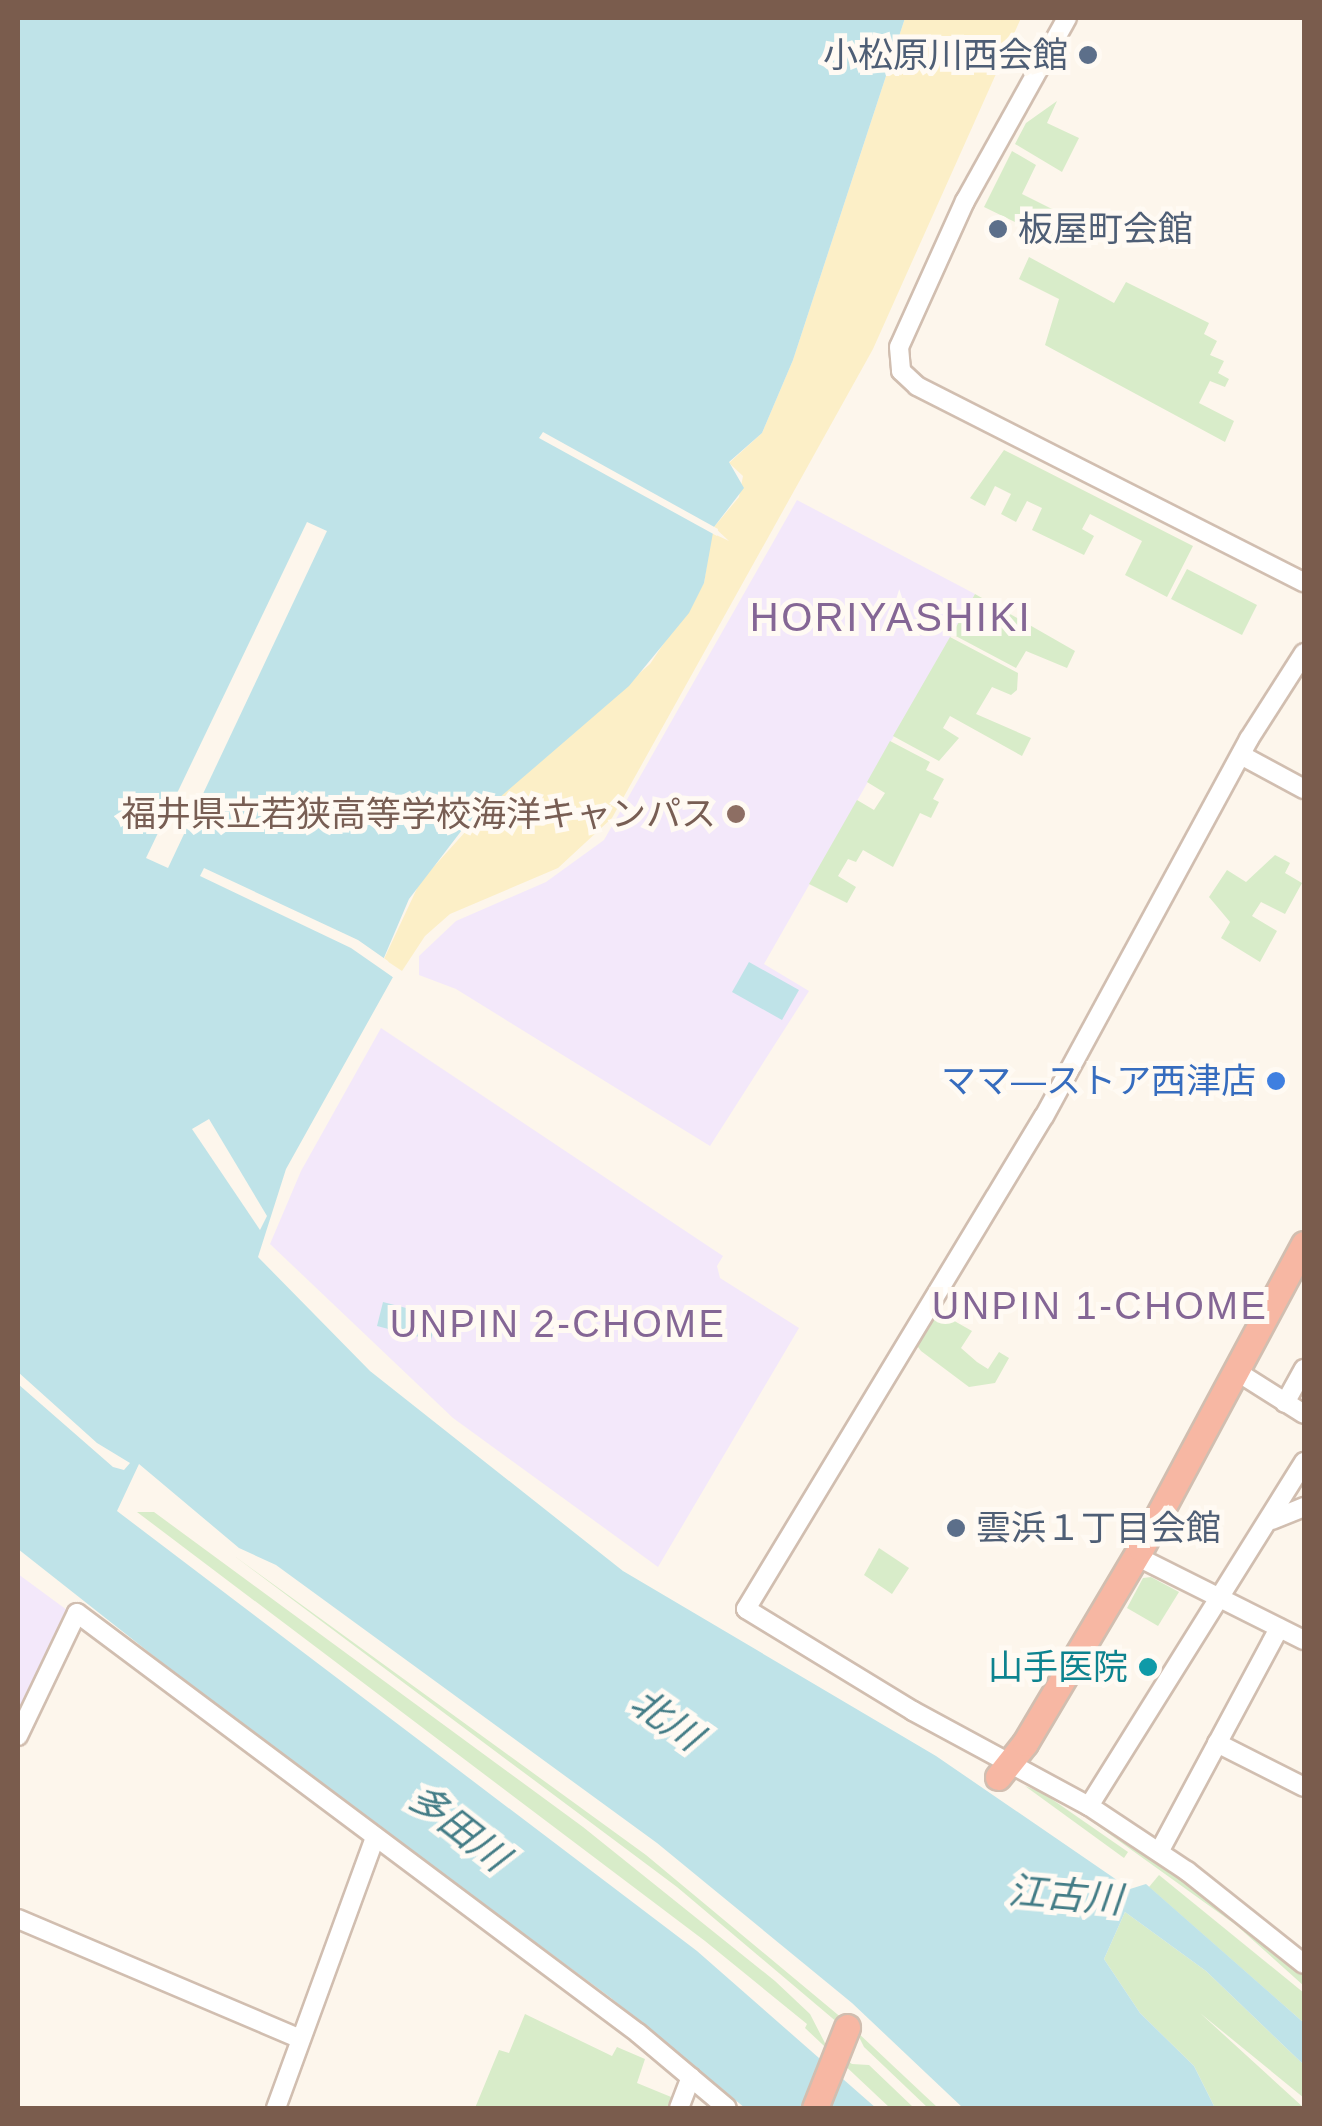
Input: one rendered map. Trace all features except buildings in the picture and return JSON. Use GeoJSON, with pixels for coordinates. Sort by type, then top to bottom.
{"type":"FeatureCollection","features":[{"type":"Feature","properties":{"kind":"highway"},"geometry":{"type":"LineString","coordinates":[[1004,1769],[1136,1556],[1304,1244]]}},
{"type":"Feature","properties":{"kind":"highway"},"geometry":{"type":"LineString","coordinates":[[815,2108],[840,2056],[847,2028]]}},
{"type":"Feature","properties":{"kind":"street"},"geometry":{"type":"LineString","coordinates":[[1067,18],[964,201],[902,339],[901,371],[917,386],[1304,582]]}},
{"type":"Feature","properties":{"kind":"street"},"geometry":{"type":"LineString","coordinates":[[1304,652],[1241,755],[1044,1116],[746,1610],[1004,1769],[1089,1806],[1159,1852],[1304,1964]]}},
{"type":"Feature","properties":{"kind":"street"},"geometry":{"type":"LineString","coordinates":[[1241,755],[1304,790]]}},
{"type":"Feature","properties":{"kind":"street"},"geometry":{"type":"LineString","coordinates":[[1286,1403],[1304,1368]]}},
{"type":"Feature","properties":{"kind":"street"},"geometry":{"type":"LineString","coordinates":[[1236,1372],[1304,1414]]}},
{"type":"Feature","properties":{"kind":"street"},"geometry":{"type":"LineString","coordinates":[[1089,1806],[1223,1599],[1304,1462]]}},
{"type":"Feature","properties":{"kind":"street"},"geometry":{"type":"LineString","coordinates":[[1272,1520],[1304,1507]]}},
{"type":"Feature","properties":{"kind":"street"},"geometry":{"type":"LineString","coordinates":[[1136,1556],[1304,1640]]}},
{"type":"Feature","properties":{"kind":"street"},"geometry":{"type":"LineString","coordinates":[[18,1736],[77,1613],[692,2077],[727,2108]]}},
{"type":"Feature","properties":{"kind":"street"},"geometry":{"type":"LineString","coordinates":[[1159,1852],[1278,1628]]}},
{"type":"Feature","properties":{"kind":"street"},"geometry":{"type":"LineString","coordinates":[[1217,1743],[1304,1787]]}},
{"type":"Feature","properties":{"kind":"street"},"geometry":{"type":"LineString","coordinates":[[276,2108],[375,1837]]}},
{"type":"Feature","properties":{"kind":"street"},"geometry":{"type":"LineString","coordinates":[[18,1919],[301,2039]]}},
{"type":"Feature","properties":{"kind":"street"},"geometry":{"type":"LineString","coordinates":[[679,2108],[692,2077]]}},
{"type":"Feature","properties":{"kind":"shaded area","name":"福井県立若狭高等学校海洋キャンパス"},"geometry":{"type":"Polygon","coordinates":[[[797,500],[975,594],[764,964],[809,991],[710,1146],[456,989],[419,975],[419,956],[456,921],[546,882],[604,840],[797,500]]]}},
{"type":"Feature","properties":{"kind":"shaded area"},"geometry":{"type":"Polygon","coordinates":[[[381,1028],[723,1256],[717,1266],[720,1278],[799,1328],[658,1567],[453,1418],[270,1244],[301,1171],[381,1028]]]}},
{"type":"Feature","properties":{"kind":"shaded area"},"geometry":{"type":"Polygon","coordinates":[[[18,1574],[71,1613],[18,1723],[18,1574]]]}},
{"type":"Feature","properties":{"kind":"green space"},"geometry":{"type":"Polygon","coordinates":[[[1057,101],[1047,123],[1079,138],[1062,172],[1015,144],[1026,123],[1057,101]]]}},
{"type":"Feature","properties":{"kind":"green space"},"geometry":{"type":"Polygon","coordinates":[[[1012,151],[1036,165],[1022,194],[1080,223],[1068,248],[984,207],[1012,151]]]}},
{"type":"Feature","properties":{"kind":"green space"},"geometry":{"type":"Polygon","coordinates":[[[1029,257],[1114,303],[1126,282],[1209,323],[1204,334],[1217,341],[1210,355],[1224,361],[1218,373],[1229,379],[1225,387],[1210,381],[1199,403],[1234,421],[1225,442],[1045,345],[1059,299],[1019,279],[1029,257]]]}},
{"type":"Feature","properties":{"kind":"green space"},"geometry":{"type":"Polygon","coordinates":[[[1004,450],[1193,546],[1167,597],[1125,575],[1142,541],[1090,514],[1082,529],[1094,536],[1084,555],[1032,530],[1042,508],[1027,501],[1016,522],[1001,514],[1011,494],[995,486],[985,506],[970,498],[1004,450]]]}},
{"type":"Feature","properties":{"kind":"green space"},"geometry":{"type":"Polygon","coordinates":[[[1187,569],[1257,605],[1242,635],[1171,599],[1187,569]]]}},
{"type":"Feature","properties":{"kind":"green space"},"geometry":{"type":"Polygon","coordinates":[[[975,594],[1075,651],[1067,668],[1026,651],[1016,668],[952,634],[975,594]]]}},
{"type":"Feature","properties":{"kind":"green space"},"geometry":{"type":"Polygon","coordinates":[[[950,637],[1018,673],[1017,690],[1011,695],[992,687],[976,714],[1031,738],[1022,756],[950,716],[943,728],[959,738],[939,761],[893,736],[950,637]]]}},
{"type":"Feature","properties":{"kind":"green space"},"geometry":{"type":"Polygon","coordinates":[[[890,741],[930,762],[926,770],[944,779],[933,799],[939,802],[931,818],[920,813],[893,867],[863,850],[856,862],[848,859],[838,876],[856,887],[847,903],[809,884],[857,800],[874,810],[885,793],[867,782],[890,741]]]}},
{"type":"Feature","properties":{"kind":"green space"},"geometry":{"type":"Polygon","coordinates":[[[1275,855],[1290,863],[1285,873],[1302,883],[1285,914],[1261,902],[1252,916],[1277,931],[1260,962],[1221,938],[1230,922],[1209,897],[1227,870],[1246,882],[1275,855]]]}},
{"type":"Feature","properties":{"kind":"green space"},"geometry":{"type":"Polygon","coordinates":[[[935,1310],[972,1331],[961,1348],[977,1362],[988,1369],[999,1352],[1009,1358],[995,1383],[969,1387],[921,1351],[915,1343],[935,1310]]]}},
{"type":"Feature","properties":{"kind":"green space"},"geometry":{"type":"Polygon","coordinates":[[[137,1512],[154,1512],[583,1827],[775,1981],[810,2014],[826,2045],[852,2064],[869,2065],[914,2108],[890,2108],[805,2028],[807,2024],[705,1941],[137,1512]]]}},
{"type":"Feature","properties":{"kind":"green space"},"geometry":{"type":"Polygon","coordinates":[[[879,1548],[909,1568],[892,1594],[864,1575],[879,1548]]]}},
{"type":"Feature","properties":{"kind":"green space"},"geometry":{"type":"Polygon","coordinates":[[[233,1555],[646,1855],[843,2019],[838,2023],[677,1887],[233,1555]]]}},
{"type":"Feature","properties":{"kind":"green space"},"geometry":{"type":"Polygon","coordinates":[[[1151,1577],[1179,1592],[1158,1626],[1127,1608],[1143,1578],[1151,1577]]]}},
{"type":"Feature","properties":{"kind":"green space"},"geometry":{"type":"Polygon","coordinates":[[[1025,1786],[1043,1793],[1128,1852],[1124,1858],[1025,1786]]]}},
{"type":"Feature","properties":{"kind":"green space"},"geometry":{"type":"Polygon","coordinates":[[[1062,1800],[1176,1871],[1304,1972],[1304,1986],[1236,1925],[1062,1800]]]}},
{"type":"Feature","properties":{"kind":"green space"},"geometry":{"type":"Polygon","coordinates":[[[1159,1875],[1304,1993],[1304,2023],[1149,1887],[1159,1875]]]}},
{"type":"Feature","properties":{"kind":"green space"},"geometry":{"type":"Polygon","coordinates":[[[1125,1912],[1206,1971],[1304,2065],[1304,2098],[1200,2013],[1304,2108],[1215,2108],[1194,2066],[1140,2013],[1104,1959],[1125,1912]]]}},
{"type":"Feature","properties":{"kind":"green space"},"geometry":{"type":"Polygon","coordinates":[[[525,2014],[612,2056],[617,2047],[645,2059],[637,2083],[676,2099],[672,2108],[475,2108],[499,2050],[509,2053],[525,2014]]]}},
{"type":"Feature","properties":{"kind":"green space"},"geometry":{"type":"Polygon","coordinates":[[[856,2031],[938,2108],[928,2108],[864,2047],[856,2031]]]}},
{"type":"Feature","properties":{"kind":"sand"},"geometry":{"type":"Polygon","coordinates":[[[905,18],[1021,18],[873,349],[612,818],[558,868],[450,914],[425,936],[402,971],[384,959],[420,882],[494,800],[650,664],[704,583],[712,533],[729,541],[714,527],[739,497],[743,476],[729,463],[762,433],[793,360],[905,18]]]}},
{"type":"Feature","properties":{"kind":"water"},"geometry":{"type":"Polygon","coordinates":[[[18,18],[905,18],[793,360],[762,433],[729,462],[744,488],[714,527],[704,583],[689,613],[629,686],[462,830],[409,899],[380,967],[393,977],[286,1169],[258,1257],[370,1371],[623,1571],[936,1756],[1130,1889],[1146,1884],[1304,2023],[1304,2065],[1206,1971],[1125,1912],[1104,1959],[1140,2013],[1194,2066],[1215,2108],[963,2108],[852,2003],[657,1843],[276,1565],[239,1548],[139,1464],[117,1511],[697,1951],[876,2108],[745,2108],[611,1998],[245,1728],[18,1549],[18,18]]]}},
{"type":"Feature","properties":{"kind":"water"},"geometry":{"type":"Polygon","coordinates":[[[749,962],[799,990],[782,1020],[732,992],[749,962]]]}},
{"type":"Feature","properties":{"kind":"water"},"geometry":{"type":"Polygon","coordinates":[[[383,1302],[437,1316],[431,1340],[377,1326],[383,1302]]]}},
{"type":"Feature","properties":{"kind":"pier"},"geometry":{"type":"Polygon","coordinates":[[[543,432],[718,529],[717,536],[539,438],[543,432]]]}},
{"type":"Feature","properties":{"kind":"pier"},"geometry":{"type":"Polygon","coordinates":[[[307,522],[327,531],[168,868],[146,858],[307,522]]]}},
{"type":"Feature","properties":{"kind":"pier"},"geometry":{"type":"Polygon","coordinates":[[[204,868],[358,940],[388,961],[397,980],[351,948],[200,876],[204,868]]]}},
{"type":"Feature","properties":{"kind":"pier"},"geometry":{"type":"Polygon","coordinates":[[[209,1119],[267,1216],[260,1230],[192,1129],[209,1119]]]}},
{"type":"Feature","properties":{"kind":"pier"},"geometry":{"type":"Polygon","coordinates":[[[18,1372],[97,1443],[130,1463],[124,1470],[113,1467],[18,1384],[18,1372]]]}},
{"type":"Feature","properties":{"kind":"place","name":"小松原川西会館"},"geometry":{"type":"Point","coordinates":[1088,55]}},
{"type":"Feature","properties":{"kind":"place","name":"板屋町会館"},"geometry":{"type":"Point","coordinates":[998,229]}},
{"type":"Feature","properties":{"kind":"place","name":"福井県立若狭高等学校海洋キャンパス"},"geometry":{"type":"Point","coordinates":[736,814]}},
{"type":"Feature","properties":{"kind":"place","name":"ママ―ストア西津店"},"geometry":{"type":"Point","coordinates":[1276,1081]}},
{"type":"Feature","properties":{"kind":"place","name":"雲浜１丁目会館"},"geometry":{"type":"Point","coordinates":[956,1528]}},
{"type":"Feature","properties":{"kind":"place","name":"山手医院"},"geometry":{"type":"Point","coordinates":[1148,1667]}},
{"type":"Feature","properties":{"kind":"district","name":"HORIYASHIKI"},"geometry":{"type":"Point","coordinates":[891,617]}},
{"type":"Feature","properties":{"kind":"district","name":"UNPIN 1-CHOME"},"geometry":{"type":"Point","coordinates":[1100,1307]}},
{"type":"Feature","properties":{"kind":"district","name":"UNPIN 2-CHOME"},"geometry":{"type":"Point","coordinates":[558,1325]}},
{"type":"Feature","properties":{"kind":"water label","name":"北川"},"geometry":{"type":"Point","coordinates":[666,1720]}},
{"type":"Feature","properties":{"kind":"water label","name":"多田川"},"geometry":{"type":"Point","coordinates":[458,1828]}},
{"type":"Feature","properties":{"kind":"water label","name":"江古川"},"geometry":{"type":"Point","coordinates":[1065,1896]}}]}
